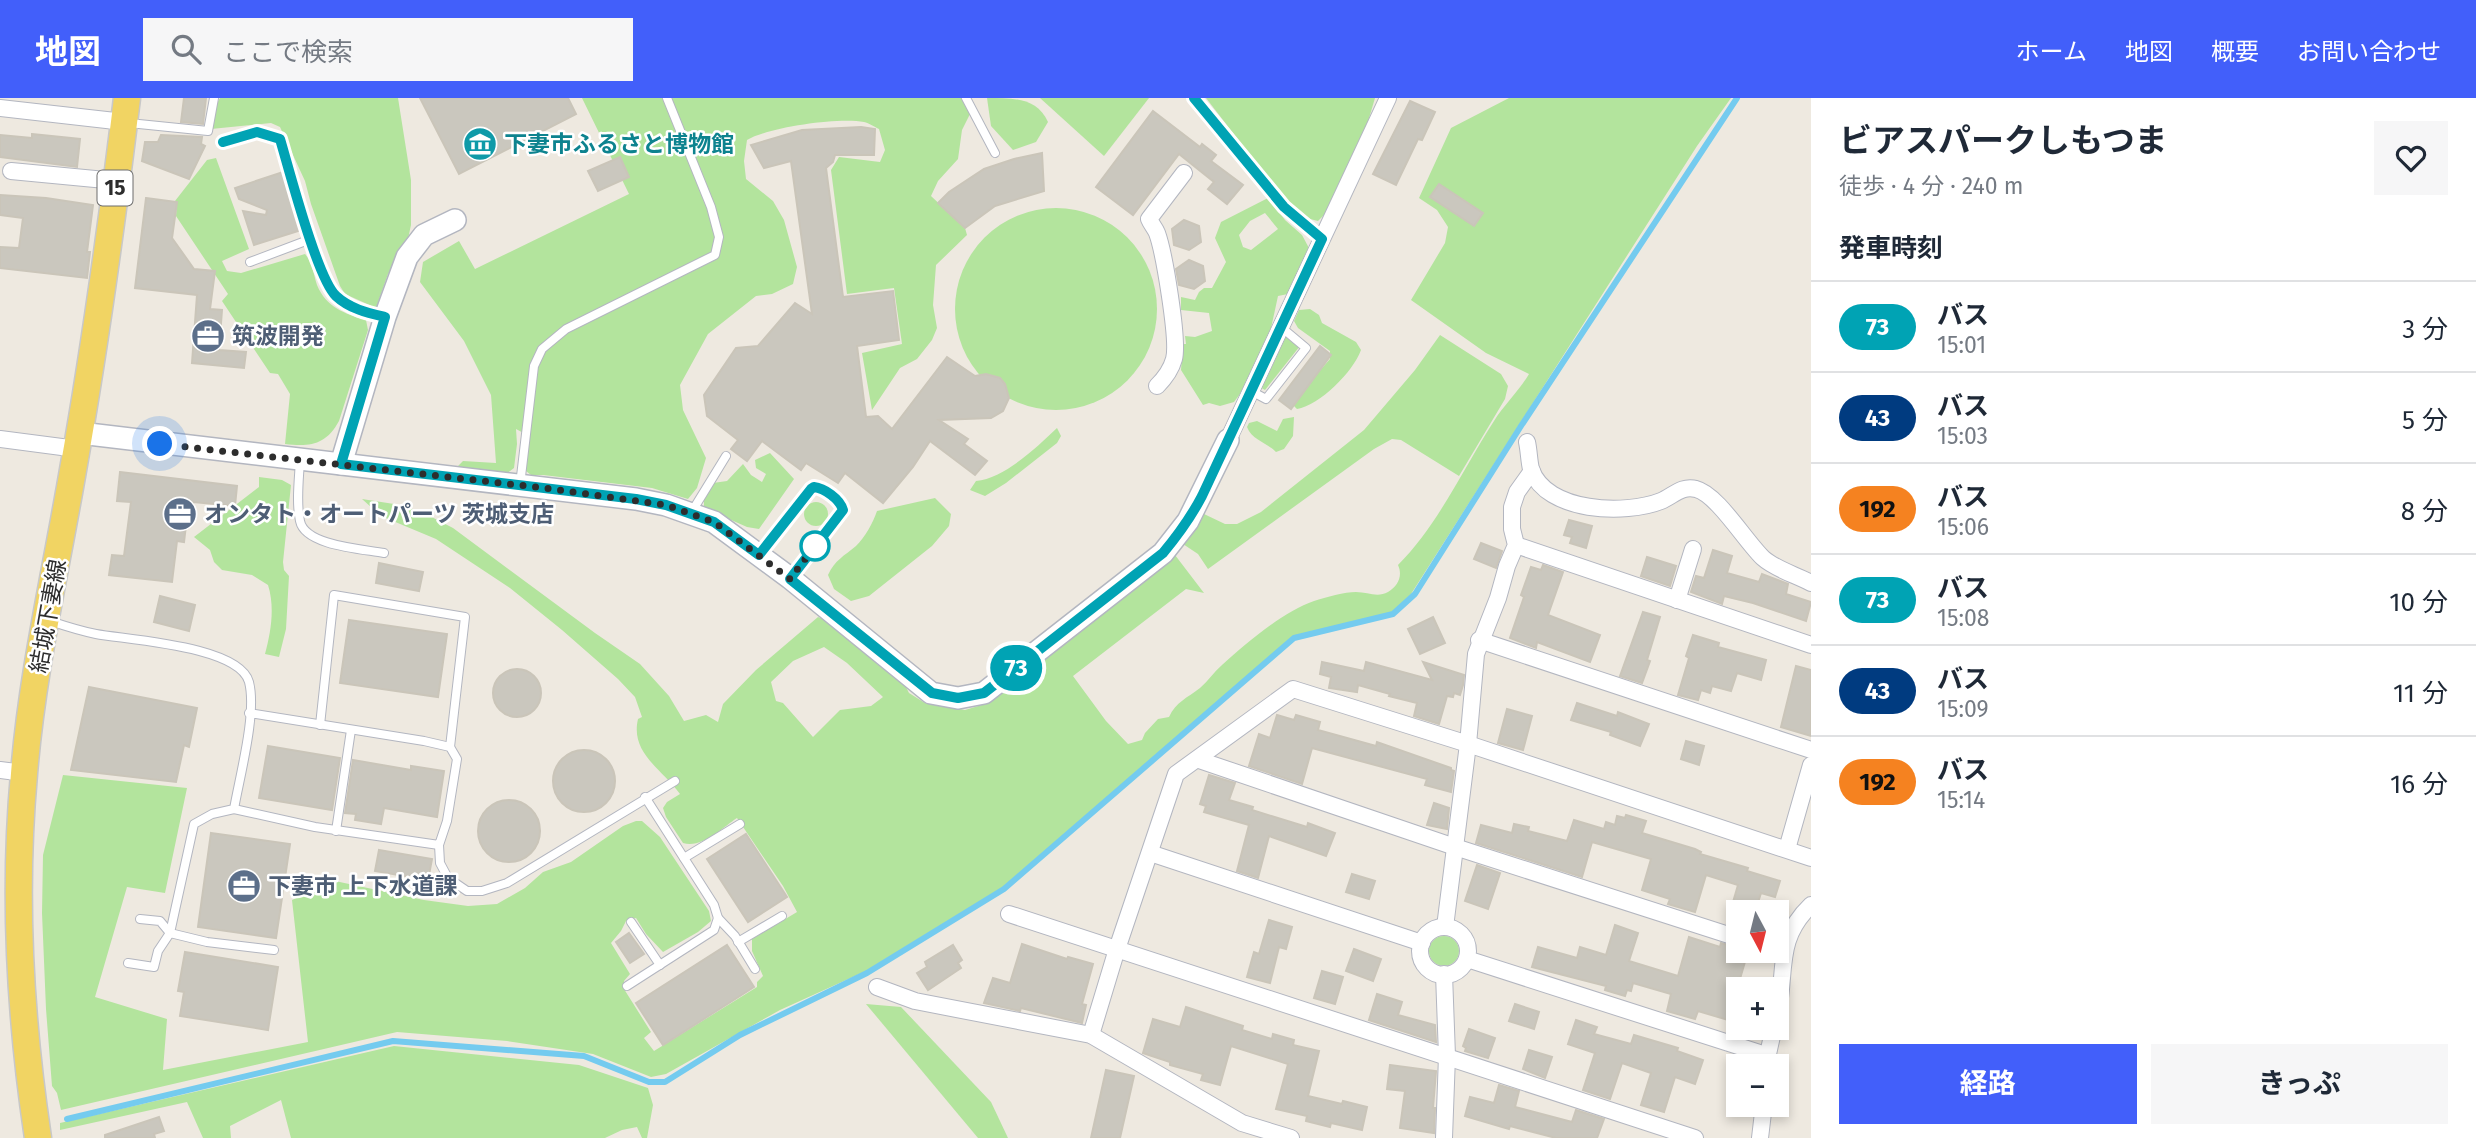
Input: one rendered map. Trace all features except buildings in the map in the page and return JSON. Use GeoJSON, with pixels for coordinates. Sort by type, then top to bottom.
{"type":"FeatureCollection","features":[{"type":"Feature","properties":{"kind":"main road","name":"結城下妻線"},"geometry":{"type":"LineString","coordinates":[[38,1138],[21,994],[20,837],[12,771],[32,706],[47,621],[78,441],[126,110]]}},
{"type":"Feature","properties":{"kind":"street"},"geometry":{"type":"LineString","coordinates":[[0,439],[78,441],[341,464],[636,499],[666,505],[714,522],[932,693],[958,698],[984,693],[1163,553],[1188,521],[1388,98]]}},
{"type":"Feature","properties":{"kind":"street"},"geometry":{"type":"LineString","coordinates":[[0,108],[126,110]]}},
{"type":"Feature","properties":{"kind":"street"},"geometry":{"type":"LineString","coordinates":[[10,171],[116,181]]}},
{"type":"Feature","properties":{"kind":"street"},"geometry":{"type":"LineString","coordinates":[[1157,386],[1168,374],[1175,357],[1173,319],[1162,253],[1157,233],[1149,219],[1184,173]]}},
{"type":"Feature","properties":{"kind":"street"},"geometry":{"type":"LineString","coordinates":[[341,464],[385,317],[407,257],[424,235],[455,220]]}},
{"type":"Feature","properties":{"kind":"street"},"geometry":{"type":"LineString","coordinates":[[1527,442],[1532,471],[1543,486],[1560,500],[1580,506],[1618,509],[1661,501],[1678,490],[1695,489],[1712,498],[1765,559],[1811,583]]}},
{"type":"Feature","properties":{"kind":"street"},"geometry":{"type":"LineString","coordinates":[[1445,927],[1468,744],[1476,654],[1479,640],[1499,598],[1507,566],[1516,545],[1512,529],[1512,507],[1517,492],[1532,471]]}},
{"type":"Feature","properties":{"kind":"street"},"geometry":{"type":"LineString","coordinates":[[1516,545],[1811,645]]}},
{"type":"Feature","properties":{"kind":"street"},"geometry":{"type":"LineString","coordinates":[[1678,600],[1693,549]]}},
{"type":"Feature","properties":{"kind":"street"},"geometry":{"type":"LineString","coordinates":[[1479,640],[1811,750]]}},
{"type":"Feature","properties":{"kind":"street"},"geometry":{"type":"LineString","coordinates":[[1091,1035],[1116,949],[1176,774],[1199,760],[1293,689],[1811,858]]}},
{"type":"Feature","properties":{"kind":"street"},"geometry":{"type":"LineString","coordinates":[[1199,760],[1455,847],[1726,934]]}},
{"type":"Feature","properties":{"kind":"street"},"geometry":{"type":"LineString","coordinates":[[1787,849],[1811,765]]}},
{"type":"Feature","properties":{"kind":"street"},"geometry":{"type":"LineString","coordinates":[[1150,853],[1422,943]]}},
{"type":"Feature","properties":{"kind":"street"},"geometry":{"type":"LineString","coordinates":[[1789,935],[1800,916],[1811,905]]}},
{"type":"Feature","properties":{"kind":"street"},"geometry":{"type":"LineString","coordinates":[[1009,914],[1695,1138]]}},
{"type":"Feature","properties":{"kind":"street"},"geometry":{"type":"LineString","coordinates":[[1453,928],[1464,937],[1468,952],[1458,970],[1437,973],[1421,958],[1422,943],[1431,931],[1453,928]]}},
{"type":"Feature","properties":{"kind":"street"},"geometry":{"type":"LineString","coordinates":[[1466,959],[1748,1054]]}},
{"type":"Feature","properties":{"kind":"street"},"geometry":{"type":"LineString","coordinates":[[1444,974],[1447,1056],[1444,1138]]}},
{"type":"Feature","properties":{"kind":"street"},"geometry":{"type":"LineString","coordinates":[[877,987],[915,1001],[1091,1035],[1242,1122],[1291,1138]]}},
{"type":"Feature","properties":{"kind":"street"},"geometry":{"type":"LineString","coordinates":[[1760,1138],[1762,1117]]}},
{"type":"Feature","properties":{"kind":"lane"},"geometry":{"type":"LineString","coordinates":[[126,110],[208,131],[214,98]]}},
{"type":"Feature","properties":{"kind":"lane"},"geometry":{"type":"LineString","coordinates":[[520,485],[534,366],[542,349],[566,329],[715,255],[719,237],[711,207],[667,98]]}},
{"type":"Feature","properties":{"kind":"lane"},"geometry":{"type":"LineString","coordinates":[[966,98],[995,153]]}},
{"type":"Feature","properties":{"kind":"lane"},"geometry":{"type":"LineString","coordinates":[[1194,98],[1284,207],[1322,239]]}},
{"type":"Feature","properties":{"kind":"lane"},"geometry":{"type":"LineString","coordinates":[[223,142],[257,132],[280,139],[320,266],[334,295],[352,307],[385,317]]}},
{"type":"Feature","properties":{"kind":"lane"},"geometry":{"type":"LineString","coordinates":[[250,262],[311,239]]}},
{"type":"Feature","properties":{"kind":"lane"},"geometry":{"type":"LineString","coordinates":[[1251,391],[1266,400],[1306,348],[1281,327]]}},
{"type":"Feature","properties":{"kind":"lane"},"geometry":{"type":"LineString","coordinates":[[691,513],[726,456]]}},
{"type":"Feature","properties":{"kind":"lane"},"geometry":{"type":"LineString","coordinates":[[300,460],[300,524],[310,537],[384,553]]}},
{"type":"Feature","properties":{"kind":"lane"},"geometry":{"type":"LineString","coordinates":[[759,555],[814,487],[820,488],[841,503],[842,513],[790,579]]}},
{"type":"Feature","properties":{"kind":"lane"},"geometry":{"type":"LineString","coordinates":[[320,725],[334,594],[465,617],[450,747],[457,759],[447,821],[439,845],[440,863],[448,878],[467,891],[482,891],[507,883],[675,781]]}},
{"type":"Feature","properties":{"kind":"lane"},"geometry":{"type":"LineString","coordinates":[[47,621],[94,633],[186,647],[230,661],[248,678],[251,695],[234,809]]}},
{"type":"Feature","properties":{"kind":"lane"},"geometry":{"type":"LineString","coordinates":[[249,713],[450,747]]}},
{"type":"Feature","properties":{"kind":"lane"},"geometry":{"type":"LineString","coordinates":[[337,831],[351,730]]}},
{"type":"Feature","properties":{"kind":"lane"},"geometry":{"type":"LineString","coordinates":[[645,797],[714,905],[718,918],[738,942],[755,970]]}},
{"type":"Feature","properties":{"kind":"lane"},"geometry":{"type":"LineString","coordinates":[[128,963],[154,967],[158,951],[170,933],[194,824],[212,814],[234,809],[337,831],[439,845]]}},
{"type":"Feature","properties":{"kind":"lane"},"geometry":{"type":"LineString","coordinates":[[684,858],[740,824]]}},
{"type":"Feature","properties":{"kind":"lane"},"geometry":{"type":"LineString","coordinates":[[738,942],[782,916]]}},
{"type":"Feature","properties":{"kind":"lane"},"geometry":{"type":"LineString","coordinates":[[627,986],[714,930],[718,918]]}},
{"type":"Feature","properties":{"kind":"lane"},"geometry":{"type":"LineString","coordinates":[[140,919],[160,921],[170,933],[207,942],[274,950]]}},
{"type":"Feature","properties":{"kind":"lane"},"geometry":{"type":"LineString","coordinates":[[631,922],[660,965]]}},
{"type":"Feature","properties":{"kind":"green space"},"geometry":{"type":"Polygon","coordinates":[[[220,98],[398,98],[411,180],[411,225],[406,248],[388,274],[376,308],[345,294],[340,286],[305,181],[280,127],[271,123],[211,129],[215,107],[220,98]]]}},
{"type":"Feature","properties":{"kind":"green space"},"geometry":{"type":"Polygon","coordinates":[[[582,98],[966,98],[972,110],[962,130],[958,159],[938,181],[931,196],[965,228],[967,235],[936,265],[933,305],[937,328],[932,340],[917,359],[900,368],[872,410],[862,353],[902,344],[894,288],[847,294],[831,170],[839,157],[880,162],[885,150],[879,129],[866,123],[838,121],[804,124],[771,131],[747,140],[744,161],[746,179],[773,201],[784,220],[797,267],[793,284],[772,294],[756,296],[708,334],[680,385],[683,410],[706,458],[697,488],[688,499],[652,488],[531,475],[526,471],[529,436],[516,429],[514,468],[506,474],[456,468],[463,461],[496,463],[491,395],[464,341],[420,282],[423,262],[459,241],[475,269],[629,194],[582,98]]]}},
{"type":"Feature","properties":{"kind":"green space"},"geometry":{"type":"Polygon","coordinates":[[[987,98],[1016,99],[1038,108],[1048,122],[1036,142],[1013,150],[991,126],[987,98]]]}},
{"type":"Feature","properties":{"kind":"green space"},"geometry":{"type":"Polygon","coordinates":[[[1040,98],[1149,98],[1104,156],[1040,98]]]}},
{"type":"Feature","properties":{"kind":"green space"},"geometry":{"type":"Polygon","coordinates":[[[1206,98],[1375,98],[1360,149],[1328,211],[1318,221],[1306,218],[1286,202],[1206,98]]]}},
{"type":"Feature","properties":{"kind":"green space"},"geometry":{"type":"Polygon","coordinates":[[[1509,98],[1731,98],[1697,146],[1411,594],[1392,613],[1293,636],[1003,887],[866,971],[780,1010],[666,1074],[651,1077],[593,1054],[507,1041],[397,1032],[61,1110],[57,1093],[52,1086],[42,913],[43,855],[63,775],[187,788],[165,893],[127,887],[95,997],[167,1019],[163,1070],[308,1042],[292,900],[335,881],[424,900],[468,906],[497,904],[525,888],[543,872],[571,862],[623,826],[642,821],[660,837],[709,911],[711,921],[698,932],[663,952],[646,934],[636,918],[626,921],[611,943],[630,974],[624,981],[624,989],[651,1032],[644,1038],[654,1051],[757,987],[757,982],[763,976],[752,951],[752,939],[797,912],[783,886],[737,818],[705,840],[683,843],[663,808],[680,794],[643,751],[637,731],[638,719],[642,717],[635,697],[618,679],[510,588],[436,539],[381,516],[362,499],[420,511],[453,528],[640,664],[669,696],[684,721],[706,715],[718,722],[723,704],[756,670],[818,617],[835,624],[873,655],[877,664],[903,681],[909,693],[925,703],[965,710],[985,704],[1068,642],[1175,555],[1204,593],[1186,589],[1073,676],[1106,721],[1128,744],[1142,740],[1158,719],[1169,717],[1178,704],[1200,688],[1232,656],[1290,612],[1335,595],[1356,592],[1380,595],[1392,590],[1400,577],[1398,565],[1438,515],[1494,421],[1529,374],[1486,353],[1411,300],[1445,243],[1448,227],[1437,210],[1419,198],[1451,128],[1509,98]],[[824,647],[793,661],[771,682],[776,701],[783,703],[813,737],[840,710],[871,706],[883,697],[847,663],[824,647]]]}},
{"type":"Feature","properties":{"kind":"green space"},"geometry":{"type":"Polygon","coordinates":[[[216,158],[249,249],[222,261],[227,271],[241,273],[305,254],[325,299],[344,312],[366,320],[368,330],[339,421],[329,435],[316,443],[285,444],[290,394],[278,374],[270,373],[222,301],[228,294],[176,216],[175,201],[207,160],[216,158]]]}},
{"type":"Feature","properties":{"kind":"green space"},"geometry":{"type":"Polygon","coordinates":[[[1268,198],[1285,220],[1302,235],[1310,250],[1288,294],[1278,296],[1270,333],[1246,386],[1234,402],[1220,406],[1209,403],[1203,405],[1181,370],[1185,336],[1195,337],[1212,331],[1209,313],[1181,310],[1181,297],[1195,300],[1204,288],[1212,288],[1226,262],[1215,238],[1221,222],[1268,198]],[[1265,213],[1250,221],[1239,235],[1243,247],[1251,250],[1278,229],[1265,213]]]}},
{"type":"Feature","properties":{"kind":"green space"},"geometry":{"type":"Polygon","coordinates":[[[1056,208],[1095,216],[1112,225],[1127,238],[1140,253],[1149,270],[1157,309],[1149,348],[1140,365],[1127,380],[1112,393],[1095,402],[1056,410],[1017,402],[1000,393],[985,380],[972,365],[963,348],[955,309],[963,270],[972,253],[985,238],[1000,225],[1017,216],[1056,208]]]}},
{"type":"Feature","properties":{"kind":"green space"},"geometry":{"type":"Polygon","coordinates":[[[1310,309],[1319,315],[1322,323],[1356,342],[1361,350],[1351,368],[1335,386],[1316,401],[1297,409],[1294,400],[1330,359],[1330,351],[1298,328],[1294,321],[1299,310],[1310,309]]]}},
{"type":"Feature","properties":{"kind":"green space"},"geometry":{"type":"Polygon","coordinates":[[[1440,335],[1501,374],[1508,386],[1505,399],[1459,476],[1401,440],[1392,439],[1374,449],[1208,569],[1198,554],[1183,544],[1204,514],[1225,524],[1237,524],[1261,512],[1364,430],[1415,370],[1440,335]]]}},
{"type":"Feature","properties":{"kind":"green space"},"geometry":{"type":"Polygon","coordinates":[[[1284,336],[1300,346],[1265,390],[1258,386],[1284,336]]]}},
{"type":"Feature","properties":{"kind":"green space"},"geometry":{"type":"Polygon","coordinates":[[[1294,417],[1293,436],[1284,449],[1276,452],[1252,435],[1247,427],[1249,423],[1257,421],[1277,431],[1283,419],[1294,417]]]}},
{"type":"Feature","properties":{"kind":"green space"},"geometry":{"type":"Polygon","coordinates":[[[1057,428],[1061,436],[1057,443],[1006,483],[985,496],[970,490],[976,481],[987,479],[1009,468],[1057,428]]]}},
{"type":"Feature","properties":{"kind":"green space"},"geometry":{"type":"Polygon","coordinates":[[[770,453],[794,479],[759,529],[747,527],[704,508],[704,498],[713,483],[727,481],[743,464],[751,475],[762,482],[766,474],[756,468],[755,460],[770,453]]]}},
{"type":"Feature","properties":{"kind":"green space"},"geometry":{"type":"Polygon","coordinates":[[[259,477],[282,480],[291,485],[283,562],[284,570],[289,576],[286,629],[279,657],[265,654],[271,620],[268,585],[252,575],[222,570],[214,562],[210,550],[194,537],[259,487],[259,477]]]}},
{"type":"Feature","properties":{"kind":"green space"},"geometry":{"type":"Polygon","coordinates":[[[935,498],[951,514],[949,526],[932,546],[869,596],[851,601],[834,589],[828,575],[837,562],[863,538],[877,511],[935,498]]]}},
{"type":"Feature","properties":{"kind":"green space"},"geometry":{"type":"Polygon","coordinates":[[[816,502],[825,505],[828,514],[825,523],[816,526],[807,523],[804,514],[807,505],[816,502]]]}},
{"type":"Feature","properties":{"kind":"green space"},"geometry":{"type":"Polygon","coordinates":[[[1444,936],[1455,940],[1459,951],[1455,962],[1444,966],[1433,962],[1429,951],[1433,940],[1444,936]]]}},
{"type":"Feature","properties":{"kind":"green space"},"geometry":{"type":"Polygon","coordinates":[[[866,1004],[901,1007],[991,1102],[1008,1138],[978,1138],[866,1004]]]}},
{"type":"Feature","properties":{"kind":"green space"},"geometry":{"type":"Polygon","coordinates":[[[394,1046],[579,1065],[648,1088],[653,1105],[647,1138],[642,1138],[637,1127],[605,1138],[291,1138],[281,1100],[230,1126],[231,1138],[203,1138],[187,1102],[60,1130],[60,1123],[394,1046]]]}},
{"type":"Feature","properties":{"kind":"waterway"},"geometry":{"type":"LineString","coordinates":[[67,1119],[393,1041],[584,1056],[649,1082],[665,1082],[740,1035],[867,973],[1004,889],[1294,638],[1393,614],[1415,594],[1521,426],[1737,98]]}},
{"type":"Feature","properties":{"kind":"bus line","name":"73"},"geometry":{"type":"LineString","coordinates":[[223,142],[257,132],[280,139],[320,266],[334,295],[352,307],[385,317],[341,464],[636,499],[666,505],[714,522],[759,555],[811,489],[820,488],[841,503],[843,510],[790,579],[932,693],[958,698],[984,693],[1163,553],[1171,543],[1202,496],[1322,239],[1284,207],[1194,98]]}},
{"type":"Feature","properties":{"kind":"place","name":"下妻市ふるさと博物館"},"geometry":{"type":"Point","coordinates":[480,144]}},
{"type":"Feature","properties":{"kind":"place","name":"筑波開発"},"geometry":{"type":"Point","coordinates":[208,336]}},
{"type":"Feature","properties":{"kind":"place","name":"オンタト・オートパーツ 茨城支店"},"geometry":{"type":"Point","coordinates":[180,514]}},
{"type":"Feature","properties":{"kind":"place","name":"下妻市 上下水道課"},"geometry":{"type":"Point","coordinates":[244,886]}},
{"type":"Feature","properties":{"kind":"route"},"geometry":{"type":"LineString","coordinates":[[160,444],[636,499],[666,505],[714,522],[790,579],[815,546]]}}]}
